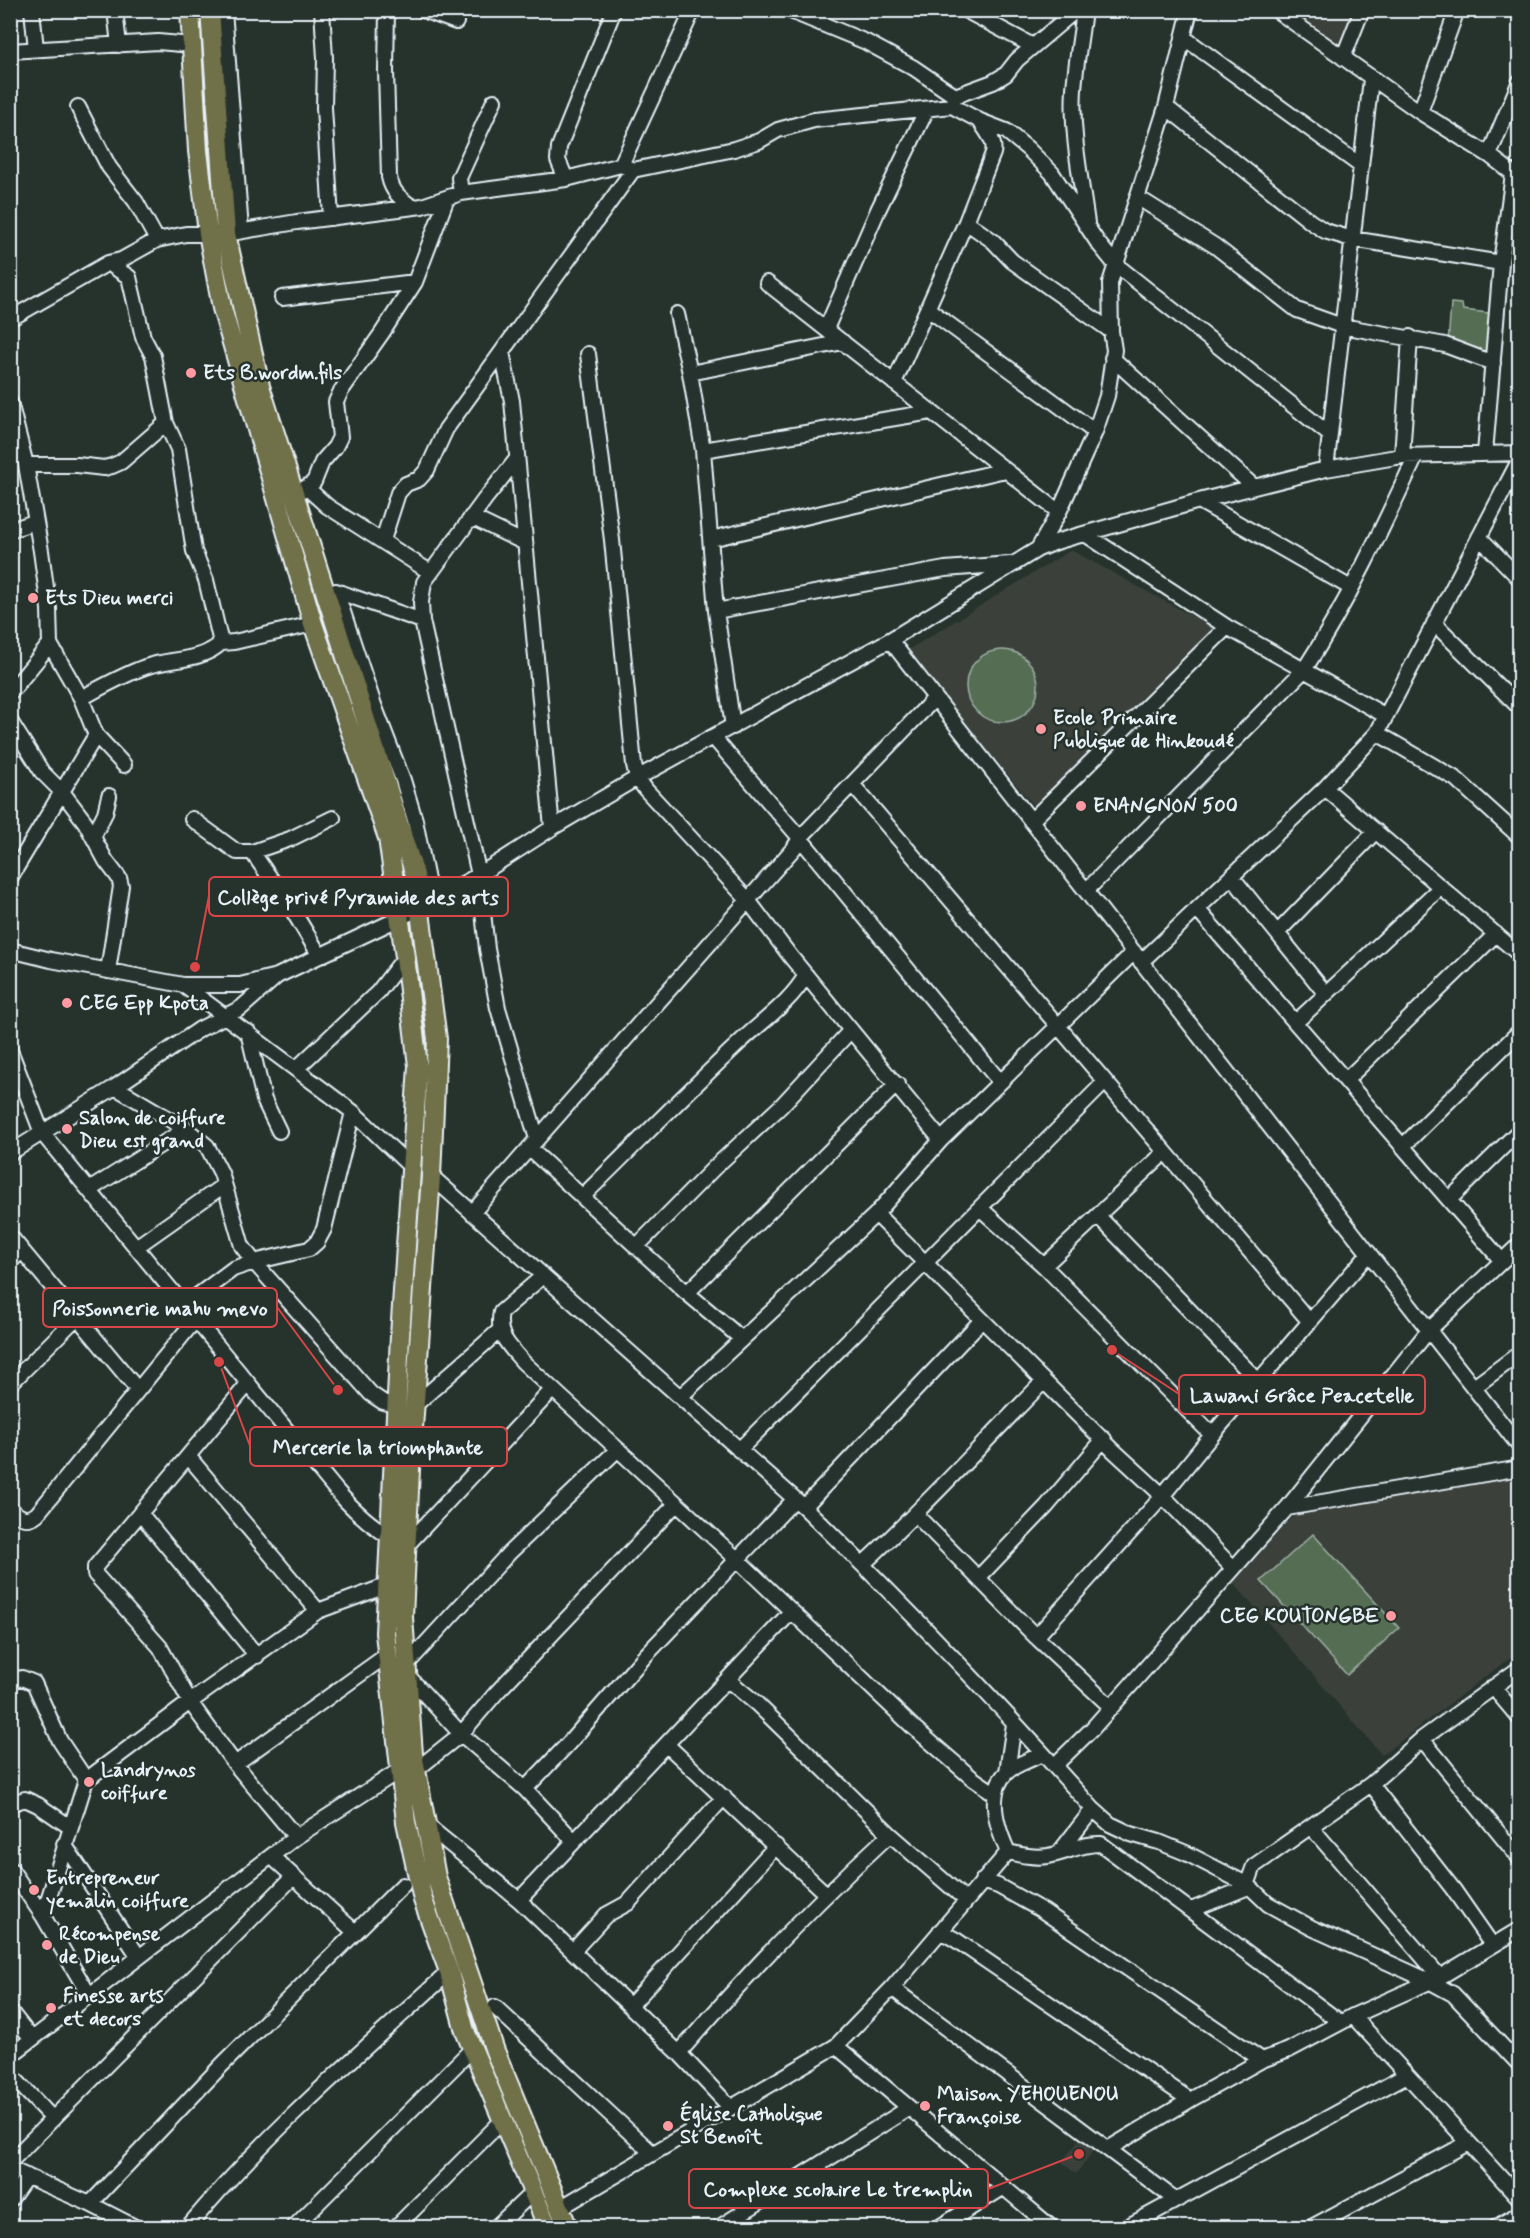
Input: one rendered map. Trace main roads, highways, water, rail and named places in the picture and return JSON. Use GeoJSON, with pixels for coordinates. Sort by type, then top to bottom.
{"type":"FeatureCollection","features":[{"type":"Feature","properties":{"kind":"main road"},"geometry":{"type":"LineString","coordinates":[[190,10],[198,151],[225,232],[260,386],[300,491],[425,903],[437,1039],[431,1176],[406,1405]]}},
{"type":"Feature","properties":{"kind":"main road"},"geometry":{"type":"LineString","coordinates":[[210,10],[225,232],[222,308],[313,624],[388,838],[418,1066],[412,1168],[406,1405],[396,1582],[385,1633],[387,1655],[408,1770],[425,1824],[436,1877],[489,2012],[495,2051],[568,2228]]}},
{"type":"Feature","properties":{"kind":"main road"},"geometry":{"type":"LineString","coordinates":[[396,1582],[403,1617],[407,1670],[406,1822],[423,1900],[449,1972],[465,2031],[548,2228]]}},
{"type":"Feature","properties":{"kind":"place","name":"Ets B.wordm.fils"},"geometry":{"type":"Point","coordinates":[191,373]}},
{"type":"Feature","properties":{"kind":"place","name":"Ets Dieu merci"},"geometry":{"type":"Point","coordinates":[33,598]}},
{"type":"Feature","properties":{"kind":"place","name":"Ecole Primaire Publique de Hinkoudé"},"geometry":{"type":"Point","coordinates":[1041,729]}},
{"type":"Feature","properties":{"kind":"place","name":"ENANGNON 500"},"geometry":{"type":"Point","coordinates":[1081,806]}},
{"type":"Feature","properties":{"kind":"place","name":"Collège privé Pyramide des arts"},"geometry":{"type":"Point","coordinates":[195,967]}},
{"type":"Feature","properties":{"kind":"place","name":"CEG Epp Kpota"},"geometry":{"type":"Point","coordinates":[67,1003]}},
{"type":"Feature","properties":{"kind":"place","name":"Salon de coiffure Dieu est grand"},"geometry":{"type":"Point","coordinates":[67,1129]}},
{"type":"Feature","properties":{"kind":"place","name":"Lawani Grâce Peacetelle"},"geometry":{"type":"Point","coordinates":[1112,1350]}},
{"type":"Feature","properties":{"kind":"place","name":"Mercerie la triomphante"},"geometry":{"type":"Point","coordinates":[219,1362]}},
{"type":"Feature","properties":{"kind":"place","name":"Poissonnerie mahu mevo"},"geometry":{"type":"Point","coordinates":[338,1390]}},
{"type":"Feature","properties":{"kind":"place","name":"CEG KOUTONGBE"},"geometry":{"type":"Point","coordinates":[1391,1616]}},
{"type":"Feature","properties":{"kind":"place","name":"Landrynos coiffure"},"geometry":{"type":"Point","coordinates":[89,1782]}},
{"type":"Feature","properties":{"kind":"place","name":"Entrepreneur yemalin coiffure"},"geometry":{"type":"Point","coordinates":[34,1890]}},
{"type":"Feature","properties":{"kind":"place","name":"Récompense de Dieu"},"geometry":{"type":"Point","coordinates":[47,1945]}},
{"type":"Feature","properties":{"kind":"place","name":"Finesse arts et decors"},"geometry":{"type":"Point","coordinates":[51,2008]}},
{"type":"Feature","properties":{"kind":"place","name":"Maison YEHOUENOU Françoise"},"geometry":{"type":"Point","coordinates":[925,2106]}},
{"type":"Feature","properties":{"kind":"place","name":"Église Catholique St Benoît"},"geometry":{"type":"Point","coordinates":[668,2126]}},
{"type":"Feature","properties":{"kind":"place","name":"Complexe scolaire Le tremplin"},"geometry":{"type":"Point","coordinates":[1079,2154]}}]}
